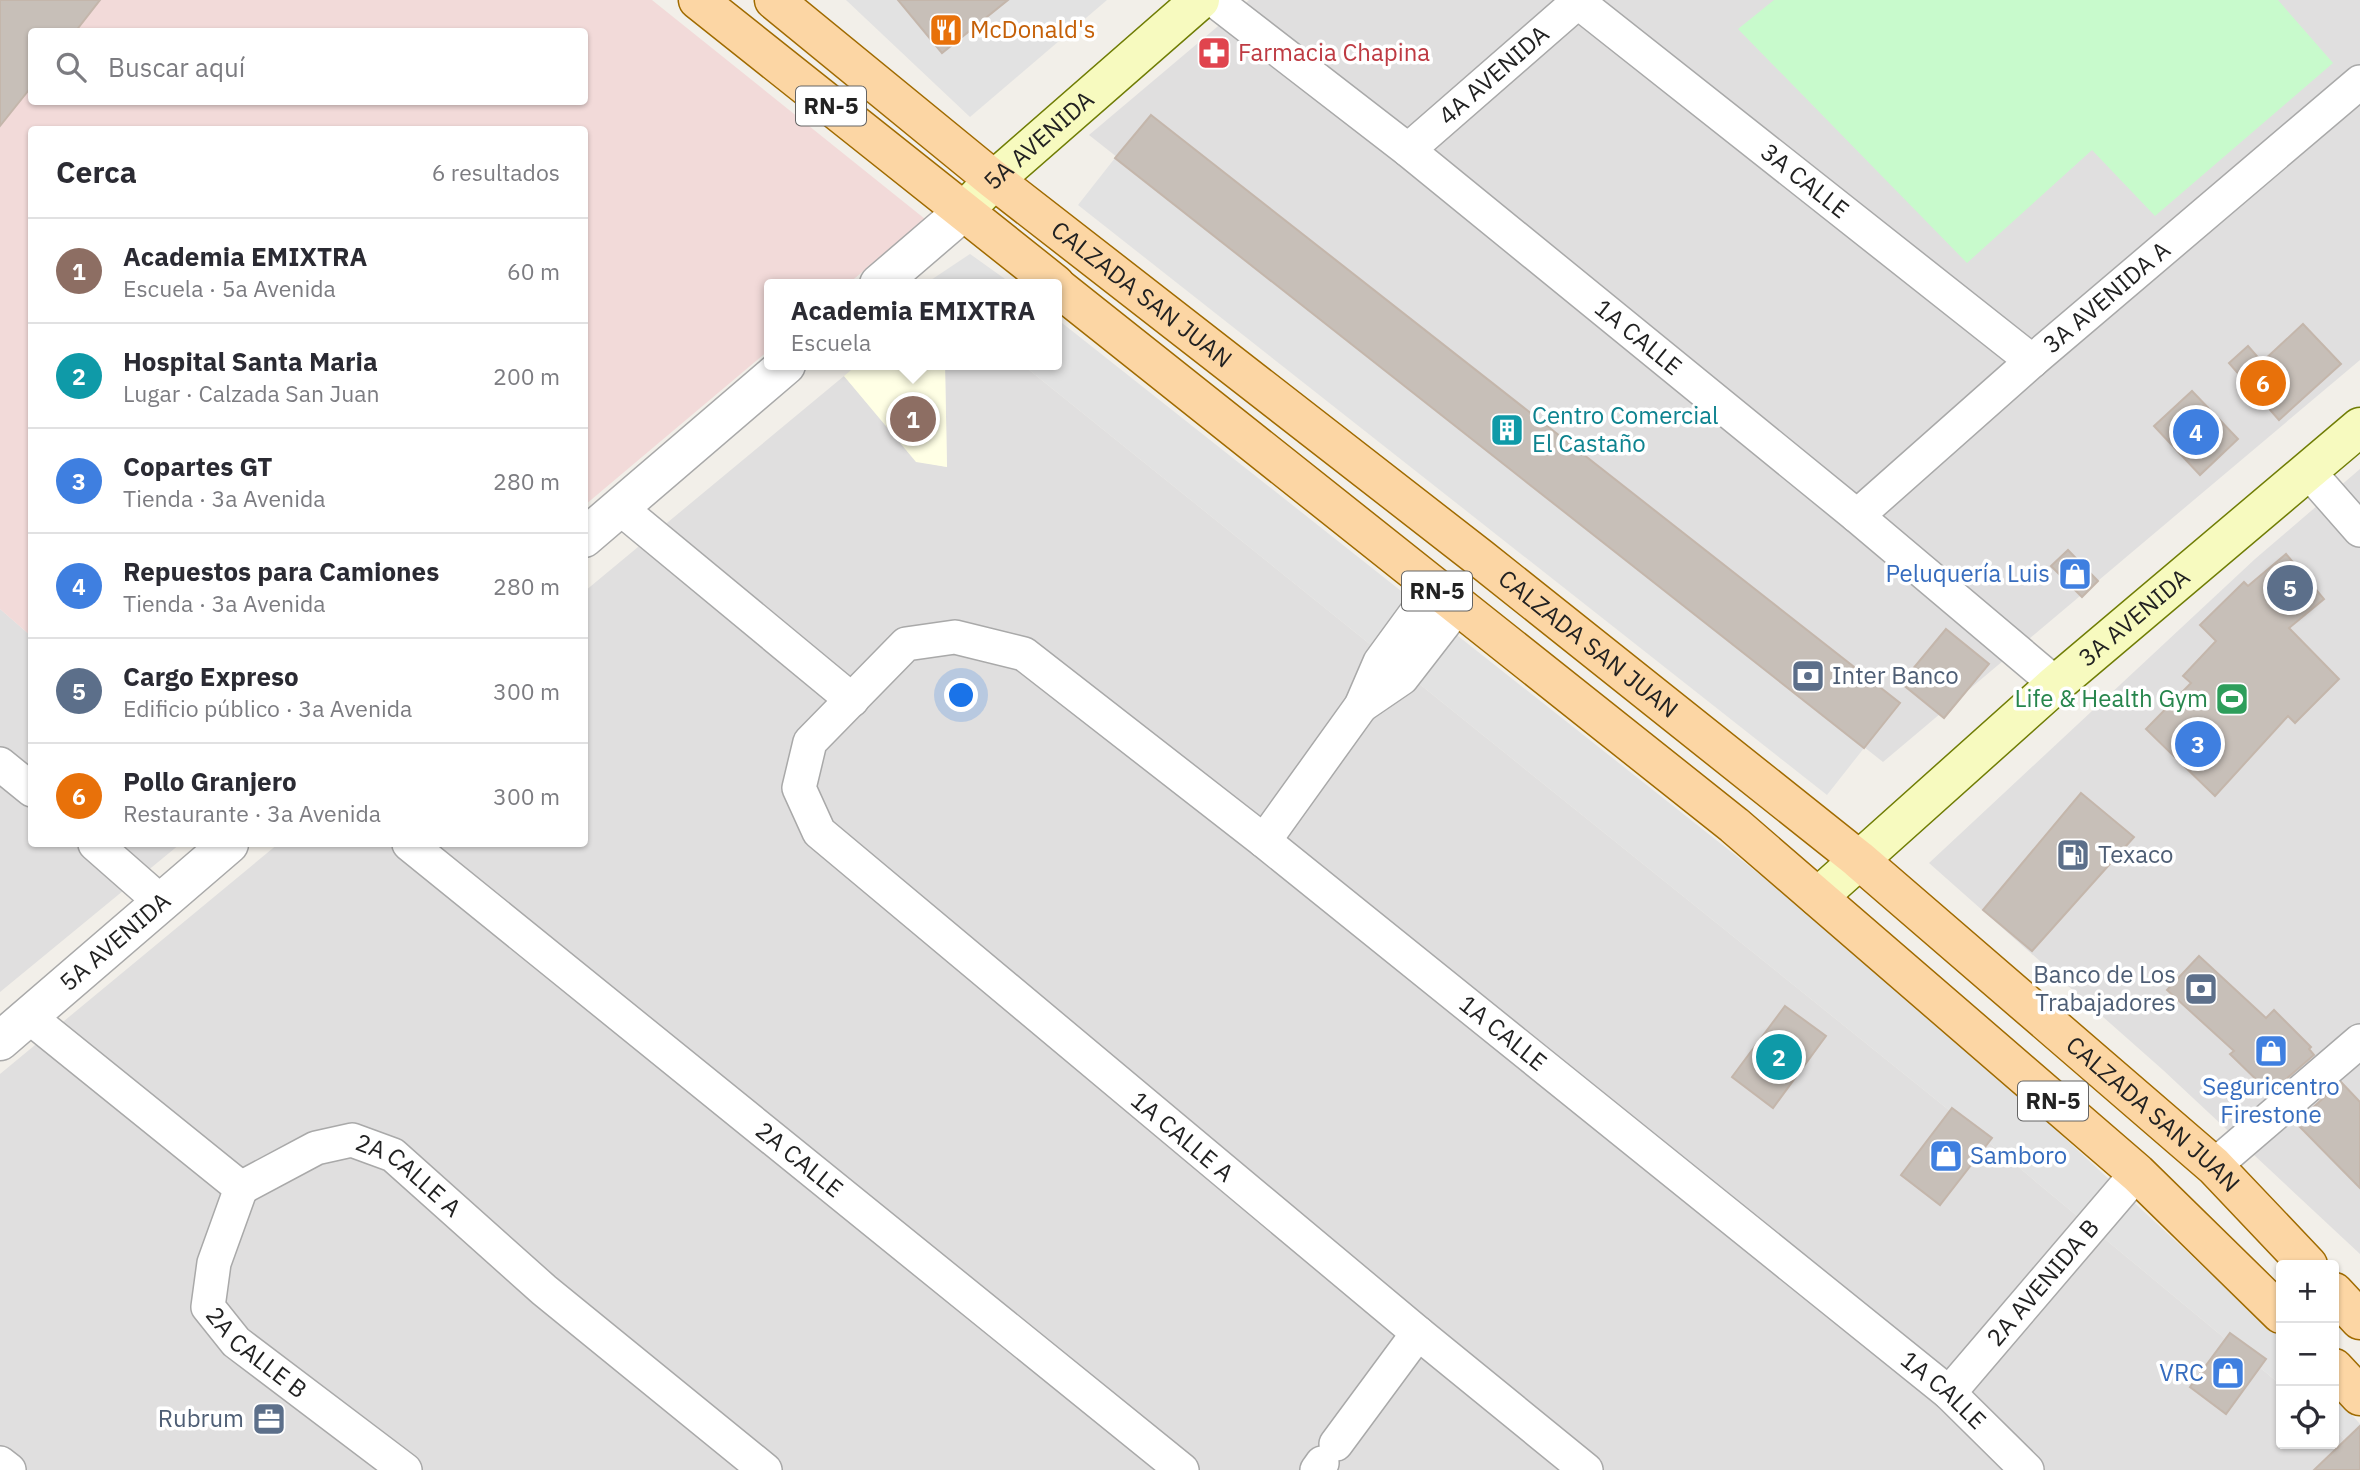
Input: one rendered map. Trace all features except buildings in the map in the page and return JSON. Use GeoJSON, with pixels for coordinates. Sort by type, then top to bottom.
{"type":"FeatureCollection","features":[{"type":"Feature","properties":{"kind":"main road","name":"CALZADA SAN JUAN"},"geometry":{"type":"LineString","coordinates":[[698,0],[1049,279]]}},
{"type":"Feature","properties":{"kind":"main road","name":"CALZADA SAN JUAN"},"geometry":{"type":"LineString","coordinates":[[775,0],[994,180],[1480,558],[1858,859],[2214,1166],[2303,1260]]}},
{"type":"Feature","properties":{"kind":"main road","name":"5A AVENIDA"},"geometry":{"type":"LineString","coordinates":[[964,211],[994,180],[1200,0]]}},
{"type":"Feature","properties":{"kind":"main road","name":"CALZADA SAN JUAN"},"geometry":{"type":"LineString","coordinates":[[1062,290],[1734,825],[2137,1173],[2276,1309]]}},
{"type":"Feature","properties":{"kind":"main road","name":"3A AVENIDA"},"geometry":{"type":"LineString","coordinates":[[1818,897],[2056,684],[2360,427]]}},
{"type":"Feature","properties":{"kind":"main road"},"geometry":{"type":"LineString","coordinates":[[2339,1297],[2360,1320]]}},
{"type":"Feature","properties":{"kind":"main road"},"geometry":{"type":"LineString","coordinates":[[2339,1373],[2360,1396]]}},
{"type":"Feature","properties":{"kind":"street","name":"1A CALLE"},"geometry":{"type":"LineString","coordinates":[[1214,0],[1408,150],[1857,516],[2056,684]]}},
{"type":"Feature","properties":{"kind":"street","name":"4A AVENIDA"},"geometry":{"type":"LineString","coordinates":[[1408,150],[1579,1]]}},
{"type":"Feature","properties":{"kind":"street","name":"3A CALLE"},"geometry":{"type":"LineString","coordinates":[[1579,1],[2032,361]]}},
{"type":"Feature","properties":{"kind":"street","name":"3A AVENIDA A"},"geometry":{"type":"LineString","coordinates":[[1857,516],[2032,361],[2360,82]]}},
{"type":"Feature","properties":{"kind":"street","name":"5A AVENIDA"},"geometry":{"type":"LineString","coordinates":[[885,279],[964,211]]}},
{"type":"Feature","properties":{"kind":"street"},"geometry":{"type":"LineString","coordinates":[[588,535],[780,370]]}},
{"type":"Feature","properties":{"kind":"street"},"geometry":{"type":"LineString","coordinates":[[2308,471],[2360,530]]}},
{"type":"Feature","properties":{"kind":"street"},"geometry":{"type":"LineString","coordinates":[[620,508],[852,700]]}},
{"type":"Feature","properties":{"kind":"street"},"geometry":{"type":"LineString","coordinates":[[1264,841],[1361,706],[1380,662],[1445,597]]}},
{"type":"Feature","properties":{"kind":"street","name":"1A CALLE"},"geometry":{"type":"LineString","coordinates":[[852,700],[906,644],[955,636],[1024,654],[1264,841],[1949,1393],[2027,1470]]}},
{"type":"Feature","properties":{"kind":"street","name":"1A CALLE A"},"geometry":{"type":"LineString","coordinates":[[852,700],[810,743],[799,788],[818,832],[1418,1334],[1586,1470]]}},
{"type":"Feature","properties":{"kind":"street"},"geometry":{"type":"LineString","coordinates":[[0,764],[28,787]]}},
{"type":"Feature","properties":{"kind":"street"},"geometry":{"type":"LineString","coordinates":[[98,847],[160,902]]}},
{"type":"Feature","properties":{"kind":"street","name":"5A AVENIDA"},"geometry":{"type":"LineString","coordinates":[[14,1029],[225,847]]}},
{"type":"Feature","properties":{"kind":"street","name":"2A CALLE"},"geometry":{"type":"LineString","coordinates":[[416,847],[1182,1470]]}},
{"type":"Feature","properties":{"kind":"street"},"geometry":{"type":"LineString","coordinates":[[14,1029],[241,1188]]}},
{"type":"Feature","properties":{"kind":"street"},"geometry":{"type":"LineString","coordinates":[[2214,1166],[2360,1041]]}},
{"type":"Feature","properties":{"kind":"street","name":"2A CALLE A"},"geometry":{"type":"LineString","coordinates":[[241,1188],[316,1148],[352,1140],[393,1154],[544,1290],[765,1470]]}},
{"type":"Feature","properties":{"kind":"street","name":"2A AVENIDA B"},"geometry":{"type":"LineString","coordinates":[[1949,1393],[2137,1173]]}},
{"type":"Feature","properties":{"kind":"street","name":"2A CALLE B"},"geometry":{"type":"LineString","coordinates":[[241,1188],[214,1263],[208,1307],[236,1342],[405,1470]]}},
{"type":"Feature","properties":{"kind":"street"},"geometry":{"type":"LineString","coordinates":[[1325,1459],[1418,1334]]}},
{"type":"Feature","properties":{"kind":"street"},"geometry":{"type":"LineString","coordinates":[[0,1463],[9,1470]]}},
{"type":"Feature","properties":{"kind":"shaded area"},"geometry":{"type":"Polygon","coordinates":[[[0,0],[652,0],[925,219],[854,279],[764,279],[764,354],[588,502],[588,126],[28,126],[28,633],[0,609],[0,0]]]}},
{"type":"Feature","properties":{"kind":"shaded area"},"geometry":{"type":"Polygon","coordinates":[[[846,0],[1107,0],[970,117],[846,0]]]}},
{"type":"Feature","properties":{"kind":"shaded area"},"geometry":{"type":"Polygon","coordinates":[[[1249,0],[2360,0],[2360,360],[1883,762],[1089,135],[1249,0]]]}},
{"type":"Feature","properties":{"kind":"shaded area","name":"Centro Comercial El Castaño"},"geometry":{"type":"Polygon","coordinates":[[[1115,158],[1864,748],[1827,795],[1078,205],[1115,158]]]}},
{"type":"Feature","properties":{"kind":"shaded area"},"geometry":{"type":"Polygon","coordinates":[[[970,254],[1005,279],[932,279],[970,254]]]}},
{"type":"Feature","properties":{"kind":"shaded area"},"geometry":{"type":"Polygon","coordinates":[[[1062,323],[1901,986],[2276,1334],[2276,1381],[1970,1127],[1029,370],[1062,370],[1062,323]]]}},
{"type":"Feature","properties":{"kind":"shaded area"},"geometry":{"type":"Polygon","coordinates":[[[851,370],[945,370],[947,467],[916,462],[844,376],[851,370]]]}},
{"type":"Feature","properties":{"kind":"shaded area"},"geometry":{"type":"Polygon","coordinates":[[[945,370],[1029,370],[1970,1127],[2276,1381],[2276,1449],[2339,1449],[2339,1434],[2360,1455],[2360,1470],[0,1470],[0,1074],[274,847],[588,847],[588,589],[844,376],[916,461],[947,467],[945,370]]]}},
{"type":"Feature","properties":{"kind":"shaded area"},"geometry":{"type":"Polygon","coordinates":[[[2360,469],[2360,1254],[2163,1070],[1929,863],[2255,559],[2360,469]]]}},
{"type":"Feature","properties":{"kind":"shaded area"},"geometry":{"type":"Polygon","coordinates":[[[0,609],[28,633],[28,847],[176,847],[0,992],[0,609]]]}},
{"type":"Feature","properties":{"kind":"shaded area"},"geometry":{"type":"Polygon","coordinates":[[[2339,1401],[2360,1424],[2360,1455],[2339,1434],[2339,1401]]]}},
{"type":"Feature","properties":{"kind":"green space"},"geometry":{"type":"Polygon","coordinates":[[[1774,0],[2278,0],[2333,63],[2155,216],[2092,150],[1967,263],[1738,29],[1774,0]]]}},
{"type":"Feature","properties":{"kind":"place","name":"McDonald's"},"geometry":{"type":"Point","coordinates":[946,30]}},
{"type":"Feature","properties":{"kind":"place","name":"Farmacia Chapina"},"geometry":{"type":"Point","coordinates":[1214,53]}},
{"type":"Feature","properties":{"kind":"place","name":"Pollo Granjero"},"geometry":{"type":"Point","coordinates":[2263,383]}},
{"type":"Feature","properties":{"kind":"place","name":"Academia EMIXTRA"},"geometry":{"type":"Point","coordinates":[913,419]}},
{"type":"Feature","properties":{"kind":"place","name":"Centro Comercial El Castaño"},"geometry":{"type":"Point","coordinates":[1507,430]}},
{"type":"Feature","properties":{"kind":"place","name":"Repuestos para Camiones"},"geometry":{"type":"Point","coordinates":[2196,432]}},
{"type":"Feature","properties":{"kind":"place","name":"Peluquería Luis"},"geometry":{"type":"Point","coordinates":[2075,574]}},
{"type":"Feature","properties":{"kind":"place","name":"Cargo Expreso"},"geometry":{"type":"Point","coordinates":[2290,588]}},
{"type":"Feature","properties":{"kind":"place","name":"Inter Banco"},"geometry":{"type":"Point","coordinates":[1808,676]}},
{"type":"Feature","properties":{"kind":"place","name":"Life & Health Gym"},"geometry":{"type":"Point","coordinates":[2232,699]}},
{"type":"Feature","properties":{"kind":"place","name":"Copartes GT"},"geometry":{"type":"Point","coordinates":[2198,744]}},
{"type":"Feature","properties":{"kind":"place","name":"Texaco"},"geometry":{"type":"Point","coordinates":[2073,855]}},
{"type":"Feature","properties":{"kind":"place","name":"Banco de Los Trabajadores"},"geometry":{"type":"Point","coordinates":[2201,989]}},
{"type":"Feature","properties":{"kind":"place","name":"Seguricentro Firestone"},"geometry":{"type":"Point","coordinates":[2271,1051]}},
{"type":"Feature","properties":{"kind":"place","name":"Hospital Santa Maria"},"geometry":{"type":"Point","coordinates":[1779,1057]}},
{"type":"Feature","properties":{"kind":"place","name":"Samboro"},"geometry":{"type":"Point","coordinates":[1946,1156]}},
{"type":"Feature","properties":{"kind":"place","name":"VRC"},"geometry":{"type":"Point","coordinates":[2228,1373]}},
{"type":"Feature","properties":{"kind":"place","name":"Rubrum"},"geometry":{"type":"Point","coordinates":[269,1419]}}]}
